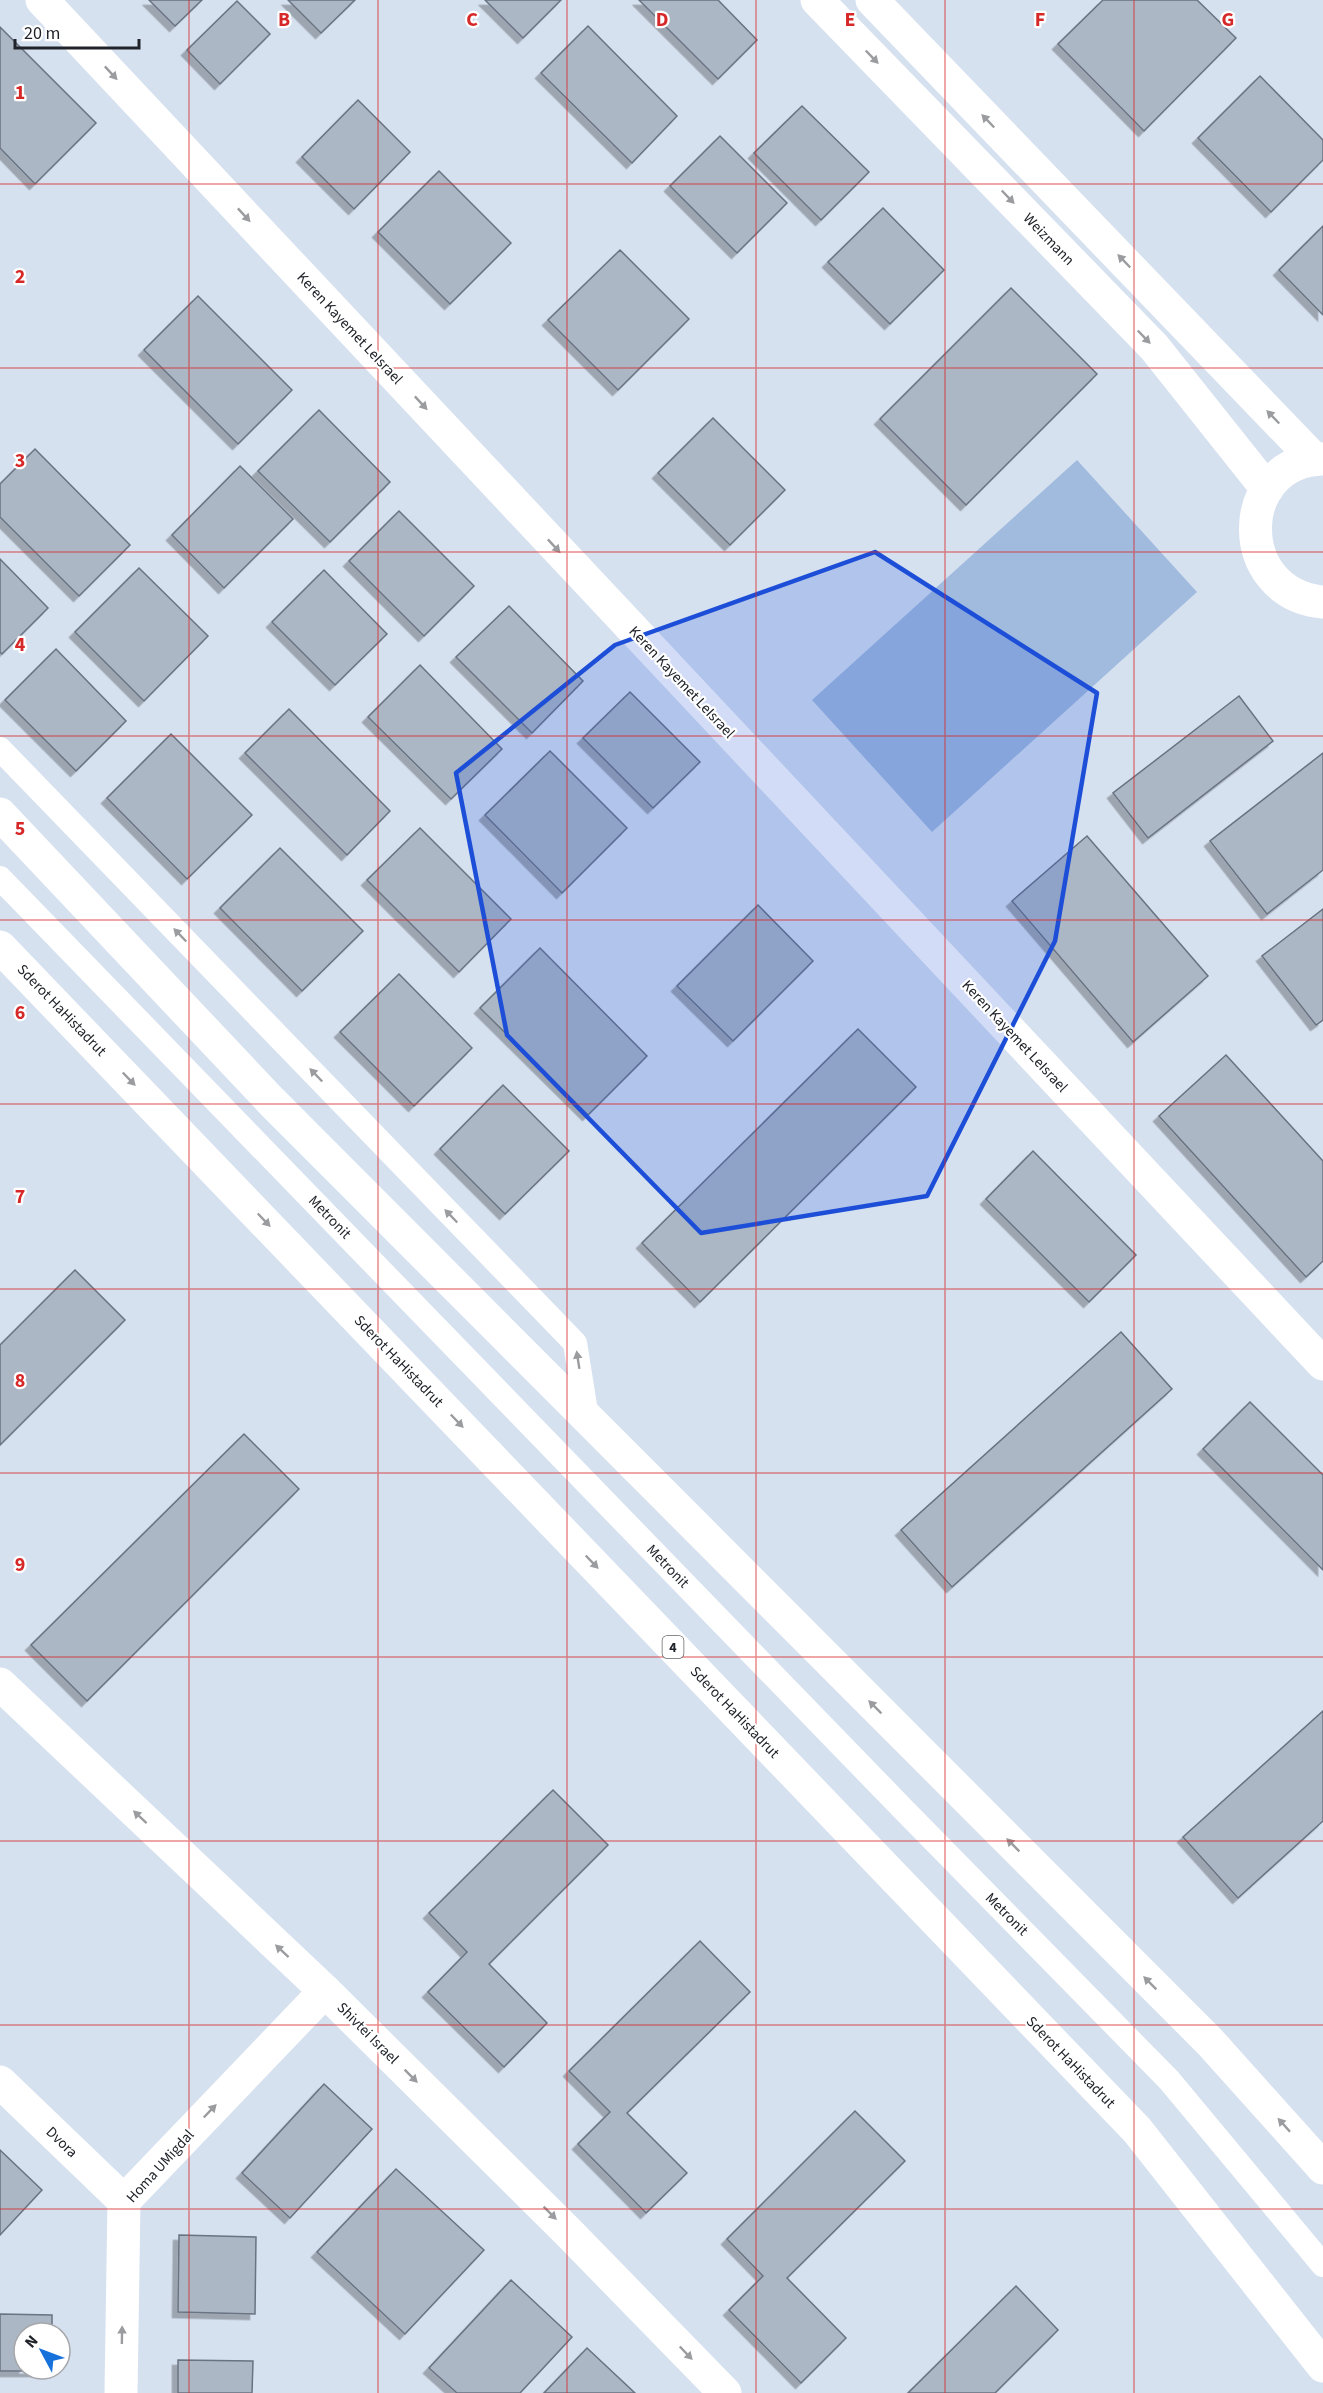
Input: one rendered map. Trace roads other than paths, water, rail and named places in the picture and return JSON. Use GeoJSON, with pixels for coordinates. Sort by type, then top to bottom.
{"type":"FeatureCollection","features":[{"type":"Feature","properties":{"kind":"main road","name":"Keren Kayemet LeIsrael"},"geometry":{"type":"LineString","coordinates":[[42,0],[1323,1364]]}},
{"type":"Feature","properties":{"kind":"main road","name":"Weizmann"},"geometry":{"type":"LineString","coordinates":[[817,0],[1154,347],[1266,489]]}},
{"type":"Feature","properties":{"kind":"main road"},"geometry":{"type":"LineString","coordinates":[[872,0],[1318,459],[1295,465],[1266,489],[1257,509],[1254,531],[1257,552],[1266,571],[1282,587],[1300,598],[1319,605]]}},
{"type":"Feature","properties":{"kind":"main road"},"geometry":{"type":"LineString","coordinates":[[0,814],[272,1102],[1210,2042],[1323,2168]]}},
{"type":"Feature","properties":{"kind":"main road","name":"Sderot HaHistadrut"},"geometry":{"type":"LineString","coordinates":[[0,947],[1137,2130],[1323,2366]]}},
{"type":"Feature","properties":{"kind":"main road","name":"Shivtei Israel"},"geometry":{"type":"LineString","coordinates":[[0,1684],[324,1991],[568,2232],[725,2393]]}},
{"type":"Feature","properties":{"kind":"main road","name":"Homa UMigdal"},"geometry":{"type":"LineString","coordinates":[[121,2393],[124,2201],[324,1991]]}},
{"type":"Feature","properties":{"kind":"main road","name":"Dvora"},"geometry":{"type":"LineString","coordinates":[[0,2082],[124,2201]]}},
{"type":"Feature","properties":{"kind":"lane"},"geometry":{"type":"LineString","coordinates":[[0,749],[575,1343],[587,1418]]}},
{"type":"Feature","properties":{"kind":"lane","name":"Metronit"},"geometry":{"type":"LineString","coordinates":[[0,878],[895,1801],[1169,2079],[1323,2265]]}}]}
